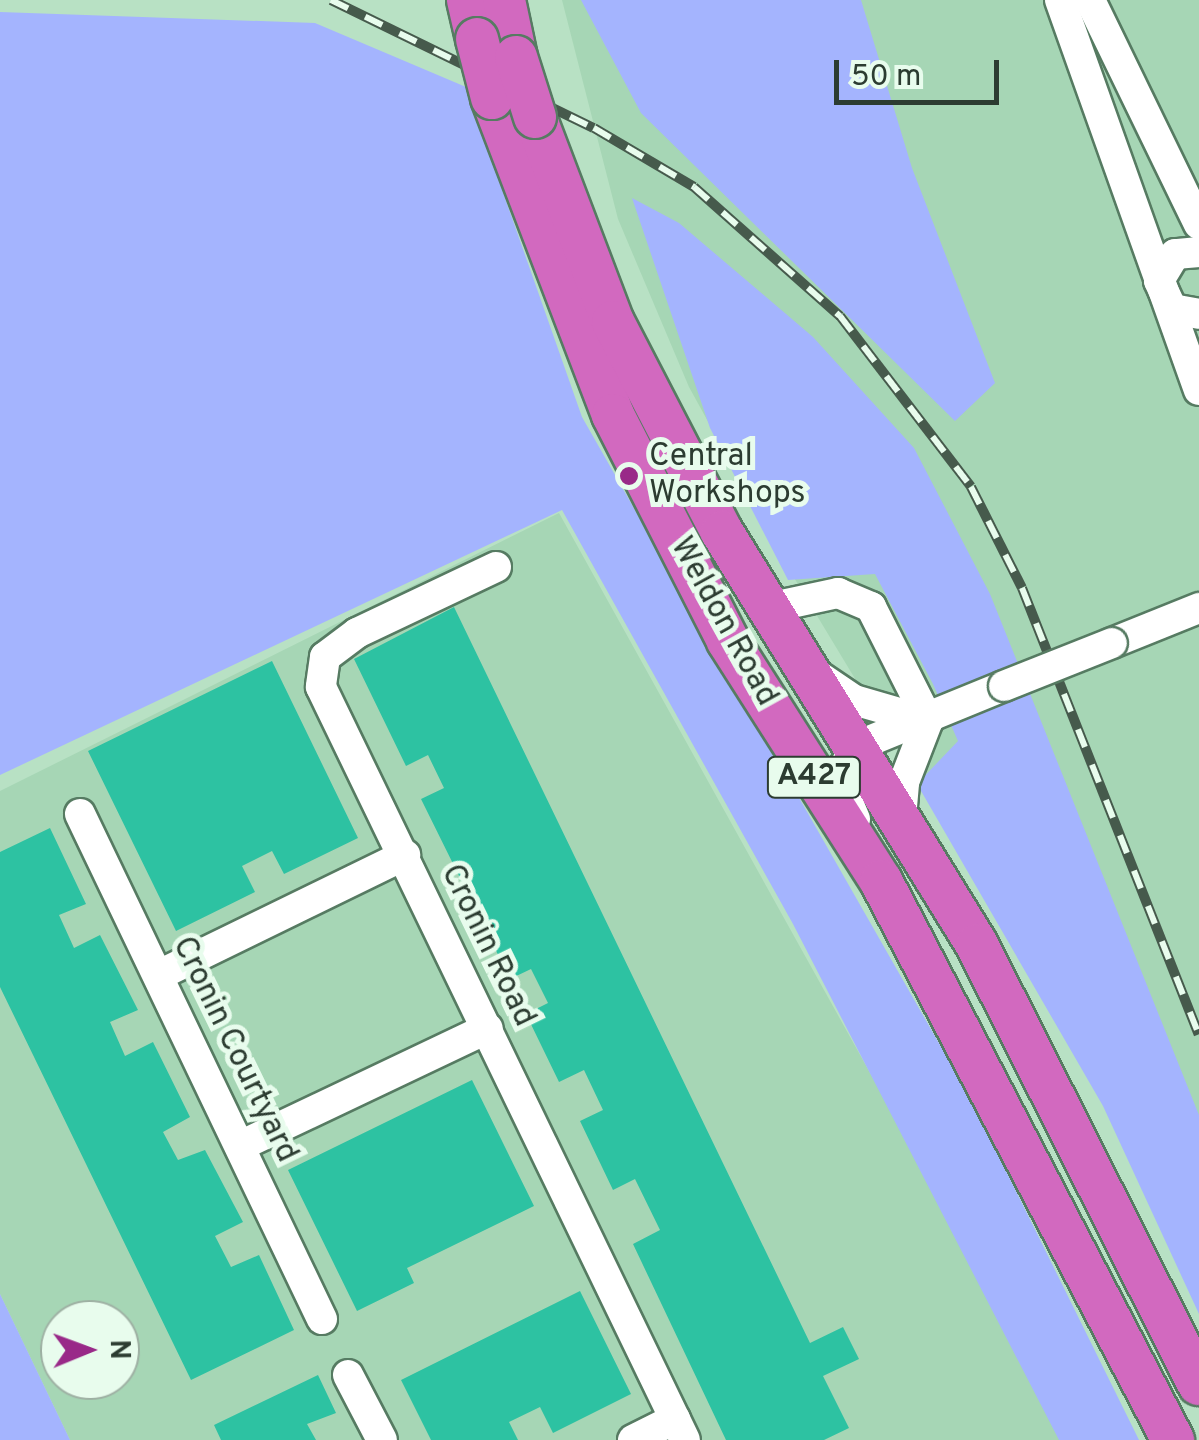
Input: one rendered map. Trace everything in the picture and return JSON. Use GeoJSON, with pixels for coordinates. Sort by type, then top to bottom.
{"type":"FeatureCollection","features":[{"type":"Feature","properties":{"kind":"highway","name":"Weldon Road"},"geometry":{"type":"LineString","coordinates":[[504,0],[535,117],[613,322],[768,608],[900,818],[1085,1149],[1199,1384]]}},
{"type":"Feature","properties":{"kind":"highway","name":"Weldon Road"},"geometry":{"type":"LineString","coordinates":[[472,20],[492,98],[613,415],[728,641],[881,881],[1173,1440]]}},
{"type":"Feature","properties":{"kind":"street"},"geometry":{"type":"LineString","coordinates":[[1060,0],[1160,292],[1199,390]]}},
{"type":"Feature","properties":{"kind":"street"},"geometry":{"type":"LineString","coordinates":[[1090,0],[1199,224]]}},
{"type":"Feature","properties":{"kind":"street"},"geometry":{"type":"LineString","coordinates":[[1199,252],[1167,261],[1160,292],[1172,309],[1199,314]]}},
{"type":"Feature","properties":{"kind":"street"},"geometry":{"type":"LineString","coordinates":[[1180,342],[1199,366]]}},
{"type":"Feature","properties":{"kind":"street","name":"Cronin Road"},"geometry":{"type":"LineString","coordinates":[[496,567],[357,633],[325,657],[321,687],[680,1430]]}},
{"type":"Feature","properties":{"kind":"street"},"geometry":{"type":"LineString","coordinates":[[768,608],[838,593],[871,608],[928,720],[904,782],[900,818]]}},
{"type":"Feature","properties":{"kind":"street"},"geometry":{"type":"LineString","coordinates":[[881,881],[843,791],[844,767],[857,746],[1199,608]]}},
{"type":"Feature","properties":{"kind":"street"},"geometry":{"type":"LineString","coordinates":[[810,671],[870,706],[928,720]]}},
{"type":"Feature","properties":{"kind":"street","name":"Cronin Courtyard"},"geometry":{"type":"LineString","coordinates":[[80,814],[242,1145],[322,1319]]}},
{"type":"Feature","properties":{"kind":"street"},"geometry":{"type":"LineString","coordinates":[[159,975],[404,855]]}},
{"type":"Feature","properties":{"kind":"street"},"geometry":{"type":"LineString","coordinates":[[242,1145],[488,1028]]}},
{"type":"Feature","properties":{"kind":"street"},"geometry":{"type":"LineString","coordinates":[[348,1374],[382,1440]]}},
{"type":"Feature","properties":{"kind":"street"},"geometry":{"type":"LineString","coordinates":[[633,1440],[680,1430]]}},
{"type":"Feature","properties":{"kind":"shaded area"},"geometry":{"type":"Polygon","coordinates":[[[562,0],[1199,0],[1199,1294],[1110,1101],[793,576],[689,387],[618,219],[562,0]]]}},
{"type":"Feature","properties":{"kind":"shaded area"},"geometry":{"type":"Polygon","coordinates":[[[581,0],[861,0],[912,168],[995,383],[955,421],[641,113],[581,0]]]}},
{"type":"Feature","properties":{"kind":"shaded area"},"geometry":{"type":"Polygon","coordinates":[[[0,12],[315,23],[466,87],[582,417],[969,1096],[1139,1440],[1059,1440],[793,924],[562,510],[0,775],[0,12]]]}},
{"type":"Feature","properties":{"kind":"shaded area"},"geometry":{"type":"Polygon","coordinates":[[[632,198],[679,223],[813,337],[914,448],[990,594],[1199,1115],[1199,1314],[1103,1106],[917,784],[958,741],[933,684],[875,574],[788,580],[710,428],[632,198]]]}},
{"type":"Feature","properties":{"kind":"shaded area"},"geometry":{"type":"Polygon","coordinates":[[[559,513],[1074,1440],[70,1440],[51,1400],[140,1400],[140,1300],[40,1300],[40,1377],[0,1294],[0,791],[559,513]]]}},
{"type":"Feature","properties":{"kind":"shaded area"},"geometry":{"type":"Polygon","coordinates":[[[0,1294],[40,1377],[40,1400],[51,1400],[70,1440],[0,1440],[0,1294]]]}},
{"type":"Feature","properties":{"kind":"building"},"geometry":{"type":"Polygon","coordinates":[[[454,607],[810,1343],[843,1327],[859,1359],[823,1376],[849,1428],[824,1440],[726,1440],[633,1244],[660,1230],[635,1179],[613,1190],[580,1121],[603,1110],[584,1070],[559,1082],[526,1014],[548,1003],[531,969],[510,979],[421,799],[444,788],[428,755],[406,766],[354,659],[454,607]]]}},
{"type":"Feature","properties":{"kind":"building"},"geometry":{"type":"Polygon","coordinates":[[[272,661],[358,838],[284,874],[272,851],[242,866],[255,892],[176,931],[88,751],[272,661]]]}},
{"type":"Feature","properties":{"kind":"building"},"geometry":{"type":"Polygon","coordinates":[[[50,828],[86,904],[59,915],[74,948],[100,935],[138,1010],[110,1022],[125,1056],[153,1042],[190,1117],[163,1132],[178,1160],[205,1150],[243,1222],[215,1236],[231,1267],[259,1255],[294,1330],[191,1380],[0,987],[0,852],[50,828]]]}},
{"type":"Feature","properties":{"kind":"building"},"geometry":{"type":"Polygon","coordinates":[[[472,1080],[534,1206],[407,1268],[414,1283],[357,1311],[288,1170],[472,1080]]]}},
{"type":"Feature","properties":{"kind":"building"},"geometry":{"type":"Polygon","coordinates":[[[580,1291],[631,1394],[553,1433],[540,1407],[509,1422],[518,1440],[431,1440],[401,1380],[580,1291]]]}},
{"type":"Feature","properties":{"kind":"building"},"geometry":{"type":"Polygon","coordinates":[[[318,1375],[336,1413],[307,1424],[316,1440],[221,1440],[214,1425],[318,1375]]]}},
{"type":"Feature","properties":{"kind":"railway"},"geometry":{"type":"LineString","coordinates":[[331,0],[594,128],[694,187],[840,316],[971,487],[1022,588],[1199,1034]]}},
{"type":"Feature","properties":{"kind":"place","name":"Central Workshops"},"geometry":{"type":"Point","coordinates":[629,476]}}]}
